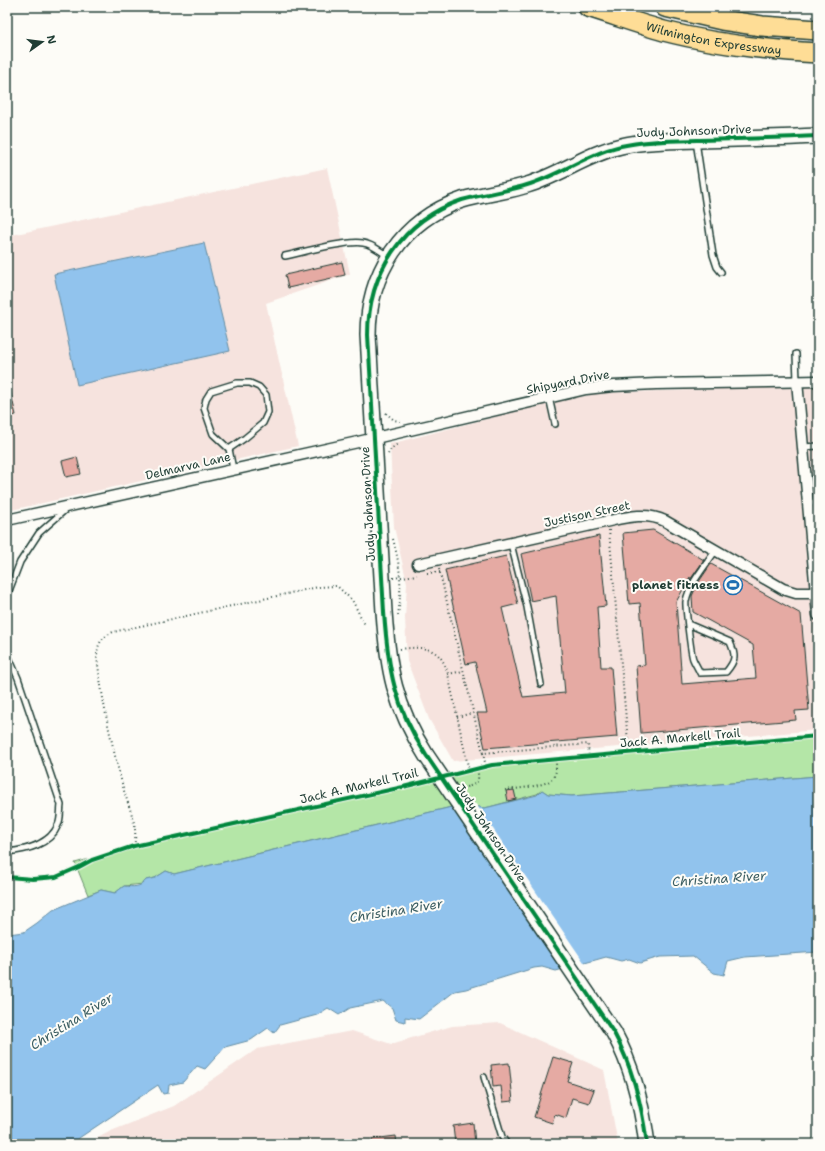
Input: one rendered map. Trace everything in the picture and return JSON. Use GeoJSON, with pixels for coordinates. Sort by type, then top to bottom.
{"type":"FeatureCollection","features":[{"type":"Feature","properties":{"kind":"highway","name":"Wilmington Expressway"},"geometry":{"type":"LineString","coordinates":[[588,7],[665,31],[760,48],[818,53]]}},
{"type":"Feature","properties":{"kind":"highway","name":"Wilmington Expressway"},"geometry":{"type":"LineString","coordinates":[[665,7],[762,26],[818,30]]}},
{"type":"Feature","properties":{"kind":"street","name":"Judy Johnson Drive"},"geometry":{"type":"LineString","coordinates":[[647,1144],[640,1099],[627,1060],[614,1033],[436,771],[410,729],[396,693],[388,652],[382,580],[380,437],[368,320],[373,292],[380,274],[394,249],[409,232],[425,219],[442,209],[461,201],[533,183],[552,176],[593,154],[643,142],[818,136]]}},
{"type":"Feature","properties":{"kind":"street"},"geometry":{"type":"LineString","coordinates":[[798,381],[804,447],[813,503],[818,615]]}},
{"type":"Feature","properties":{"kind":"street","name":"Shipyard Drive"},"geometry":{"type":"LineString","coordinates":[[380,437],[586,389],[613,386],[818,381]]}},
{"type":"Feature","properties":{"kind":"street","name":"Delmarva Lane"},"geometry":{"type":"LineString","coordinates":[[7,520],[380,437]]}},
{"type":"Feature","properties":{"kind":"street","name":"Justison Street"},"geometry":{"type":"LineString","coordinates":[[418,564],[609,521],[640,516],[660,519],[783,589],[796,593],[817,593]]}},
{"type":"Feature","properties":{"kind":"lane"},"geometry":{"type":"LineString","coordinates":[[696,140],[713,255],[717,267],[721,272]]}},
{"type":"Feature","properties":{"kind":"lane"},"geometry":{"type":"LineString","coordinates":[[285,256],[346,244],[362,243],[373,247],[390,257]]}},
{"type":"Feature","properties":{"kind":"lane"},"geometry":{"type":"LineString","coordinates":[[796,354],[798,381]]}},
{"type":"Feature","properties":{"kind":"lane"},"geometry":{"type":"LineString","coordinates":[[229,449],[245,438],[262,423],[268,412],[266,395],[259,387],[250,383],[236,383],[211,391],[206,398],[204,408],[213,434],[229,449],[233,469]]}},
{"type":"Feature","properties":{"kind":"lane"},"geometry":{"type":"LineString","coordinates":[[549,397],[555,424]]}},
{"type":"Feature","properties":{"kind":"lane"},"geometry":{"type":"LineString","coordinates":[[804,447],[818,446]]}},
{"type":"Feature","properties":{"kind":"lane"},"geometry":{"type":"LineString","coordinates":[[7,596],[20,562],[39,533],[69,506]]}},
{"type":"Feature","properties":{"kind":"lane"},"geometry":{"type":"LineString","coordinates":[[511,544],[527,607],[541,684]]}},
{"type":"Feature","properties":{"kind":"lane"},"geometry":{"type":"LineString","coordinates":[[688,624],[730,642],[734,651],[734,662],[726,672],[700,673],[693,659],[688,624],[685,602],[693,585],[716,550]]}},
{"type":"Feature","properties":{"kind":"lane"},"geometry":{"type":"LineString","coordinates":[[7,653],[18,678],[61,806],[59,824],[50,837],[35,847],[7,852]]}},
{"type":"Feature","properties":{"kind":"lane"},"geometry":{"type":"LineString","coordinates":[[484,1077],[502,1137],[508,1144]]}},
{"type":"Feature","properties":{"kind":"path"},"geometry":{"type":"LineString","coordinates":[[385,412],[380,437],[387,455],[394,446],[401,442]]}},
{"type":"Feature","properties":{"kind":"path"},"geometry":{"type":"LineString","coordinates":[[609,521],[629,753]]}},
{"type":"Feature","properties":{"kind":"path"},"geometry":{"type":"LineString","coordinates":[[392,536],[400,577],[400,598],[397,623]]}},
{"type":"Feature","properties":{"kind":"path"},"geometry":{"type":"LineString","coordinates":[[436,560],[486,767]]}},
{"type":"Feature","properties":{"kind":"path"},"geometry":{"type":"LineString","coordinates":[[382,580],[440,572]]}},
{"type":"Feature","properties":{"kind":"path"},"geometry":{"type":"LineString","coordinates":[[134,846],[136,838],[135,830],[111,741],[97,658],[99,643],[104,637],[113,632],[318,587],[337,586],[352,600],[365,625]]}},
{"type":"Feature","properties":{"kind":"path"},"geometry":{"type":"LineString","coordinates":[[398,642],[400,655]]}},
{"type":"Feature","properties":{"kind":"path"},"geometry":{"type":"LineString","coordinates":[[399,649],[420,647],[432,650],[441,658],[448,674],[469,771]]}},
{"type":"Feature","properties":{"kind":"path"},"geometry":{"type":"LineString","coordinates":[[448,674],[463,671]]}},
{"type":"Feature","properties":{"kind":"path"},"geometry":{"type":"LineString","coordinates":[[458,717],[473,713]]}},
{"type":"Feature","properties":{"kind":"path"},"geometry":{"type":"LineString","coordinates":[[483,752],[588,744],[589,757]]}},
{"type":"Feature","properties":{"kind":"path"},"geometry":{"type":"LineString","coordinates":[[583,757],[596,756]]}},
{"type":"Feature","properties":{"kind":"path"},"geometry":{"type":"LineString","coordinates":[[548,760],[563,759]]}},
{"type":"Feature","properties":{"kind":"path"},"geometry":{"type":"LineString","coordinates":[[505,790],[543,783],[551,780],[555,775],[556,760]]}},
{"type":"Feature","properties":{"kind":"path"},"geometry":{"type":"LineString","coordinates":[[462,772],[492,765]]}},
{"type":"Feature","properties":{"kind":"path"},"geometry":{"type":"LineString","coordinates":[[461,788],[476,784],[478,779],[477,769]]}},
{"type":"Feature","properties":{"kind":"path"},"geometry":{"type":"LineString","coordinates":[[127,848],[141,845]]}},
{"type":"Feature","properties":{"kind":"shaded area"},"geometry":{"type":"Polygon","coordinates":[[[327,168],[350,274],[266,303],[298,446],[7,511],[7,236],[327,168]]]}},
{"type":"Feature","properties":{"kind":"shaded area"},"geometry":{"type":"Polygon","coordinates":[[[818,386],[818,730],[453,761],[429,719],[407,661],[405,618],[407,583],[394,527],[390,444],[540,405],[599,393],[818,386]]]}},
{"type":"Feature","properties":{"kind":"shaded area"},"geometry":{"type":"Polygon","coordinates":[[[500,1023],[604,1070],[618,1144],[86,1144],[111,1131],[174,1106],[257,1049],[352,1031],[391,1044],[452,1026],[500,1023]]]}},
{"type":"Feature","properties":{"kind":"green space"},"geometry":{"type":"Polygon","coordinates":[[[818,736],[818,776],[572,796],[548,794],[542,790],[537,794],[489,807],[484,808],[464,804],[174,874],[166,871],[155,878],[146,880],[143,884],[124,886],[115,893],[101,890],[88,895],[75,863],[134,846],[486,767],[818,736]]]}},
{"type":"Feature","properties":{"kind":"water"},"geometry":{"type":"Polygon","coordinates":[[[204,243],[230,351],[77,385],[54,274],[204,243]]]}},
{"type":"Feature","properties":{"kind":"water","name":"Christina River"},"geometry":{"type":"Polygon","coordinates":[[[818,776],[818,952],[745,957],[728,961],[724,975],[714,973],[693,956],[660,957],[640,963],[629,959],[621,961],[606,957],[556,971],[542,967],[534,968],[455,991],[419,1019],[405,1017],[405,1022],[396,1020],[392,1008],[383,1001],[350,1008],[339,1015],[328,1008],[317,1015],[280,1025],[274,1033],[268,1028],[251,1040],[225,1047],[205,1069],[197,1066],[183,1082],[169,1085],[168,1093],[163,1094],[158,1085],[70,1144],[7,1144],[7,936],[8,934],[24,932],[53,910],[101,890],[115,893],[124,886],[139,886],[146,880],[155,878],[166,871],[174,874],[464,804],[484,808],[489,807],[537,795],[542,790],[548,794],[572,796],[818,776]]]}},
{"type":"Feature","properties":{"kind":"pier"},"geometry":{"type":"Polygon","coordinates":[[[464,802],[476,804],[586,965],[564,971],[464,802]]]}},
{"type":"Feature","properties":{"kind":"building"},"geometry":{"type":"Polygon","coordinates":[[[342,262],[345,275],[288,288],[285,275],[342,262]]]}},
{"type":"Feature","properties":{"kind":"building"},"geometry":{"type":"Polygon","coordinates":[[[10,390],[16,415],[7,417],[7,391],[10,390]]]}},
{"type":"Feature","properties":{"kind":"building"},"geometry":{"type":"Polygon","coordinates":[[[77,457],[81,474],[66,477],[62,461],[77,457]]]}},
{"type":"Feature","properties":{"kind":"building"},"geometry":{"type":"Polygon","coordinates":[[[653,530],[704,560],[690,580],[690,577],[676,602],[682,684],[756,678],[753,645],[693,612],[692,596],[698,583],[711,564],[801,614],[809,710],[795,711],[796,720],[641,733],[636,666],[645,665],[640,603],[629,604],[623,533],[653,530]]]}},
{"type":"Feature","properties":{"kind":"building"},"geometry":{"type":"Polygon","coordinates":[[[599,536],[606,606],[597,607],[601,667],[611,667],[617,737],[485,748],[477,713],[487,713],[475,662],[466,664],[445,570],[506,556],[518,604],[502,608],[523,697],[565,693],[556,596],[531,601],[521,554],[599,536]]]}},
{"type":"Feature","properties":{"kind":"building"},"geometry":{"type":"Polygon","coordinates":[[[514,790],[516,799],[508,801],[506,791],[514,790]]]}},
{"type":"Feature","properties":{"kind":"building"},"geometry":{"type":"Polygon","coordinates":[[[553,1057],[573,1063],[567,1081],[594,1090],[589,1103],[572,1098],[566,1118],[555,1114],[552,1123],[534,1117],[553,1057]]]}},
{"type":"Feature","properties":{"kind":"building"},"geometry":{"type":"Polygon","coordinates":[[[509,1063],[513,1101],[503,1102],[501,1086],[493,1087],[491,1065],[509,1063]]]}},
{"type":"Feature","properties":{"kind":"building"},"geometry":{"type":"Polygon","coordinates":[[[473,1123],[475,1144],[455,1144],[453,1126],[473,1123]]]}},
{"type":"Feature","properties":{"kind":"building"},"geometry":{"type":"Polygon","coordinates":[[[396,1136],[397,1144],[372,1144],[372,1139],[396,1136]]]}},
{"type":"Feature","properties":{"kind":"cycle path"},"geometry":{"type":"LineString","coordinates":[[647,1144],[636,1087],[621,1046],[614,1033],[426,755],[406,720],[394,686],[388,651],[384,612],[368,335],[370,312],[374,291],[382,270],[392,252],[406,235],[422,221],[441,209],[462,200],[527,185],[551,176],[597,154],[630,144],[659,141],[818,136]]}},
{"type":"Feature","properties":{"kind":"cycle path","name":"Jack A. Markell Trail"},"geometry":{"type":"LineString","coordinates":[[7,877],[33,879],[56,877],[92,860],[134,846],[403,787],[492,765],[818,736]]}},
{"type":"Feature","properties":{"kind":"place","name":"planet fitness"},"geometry":{"type":"Point","coordinates":[733,585]}}]}
